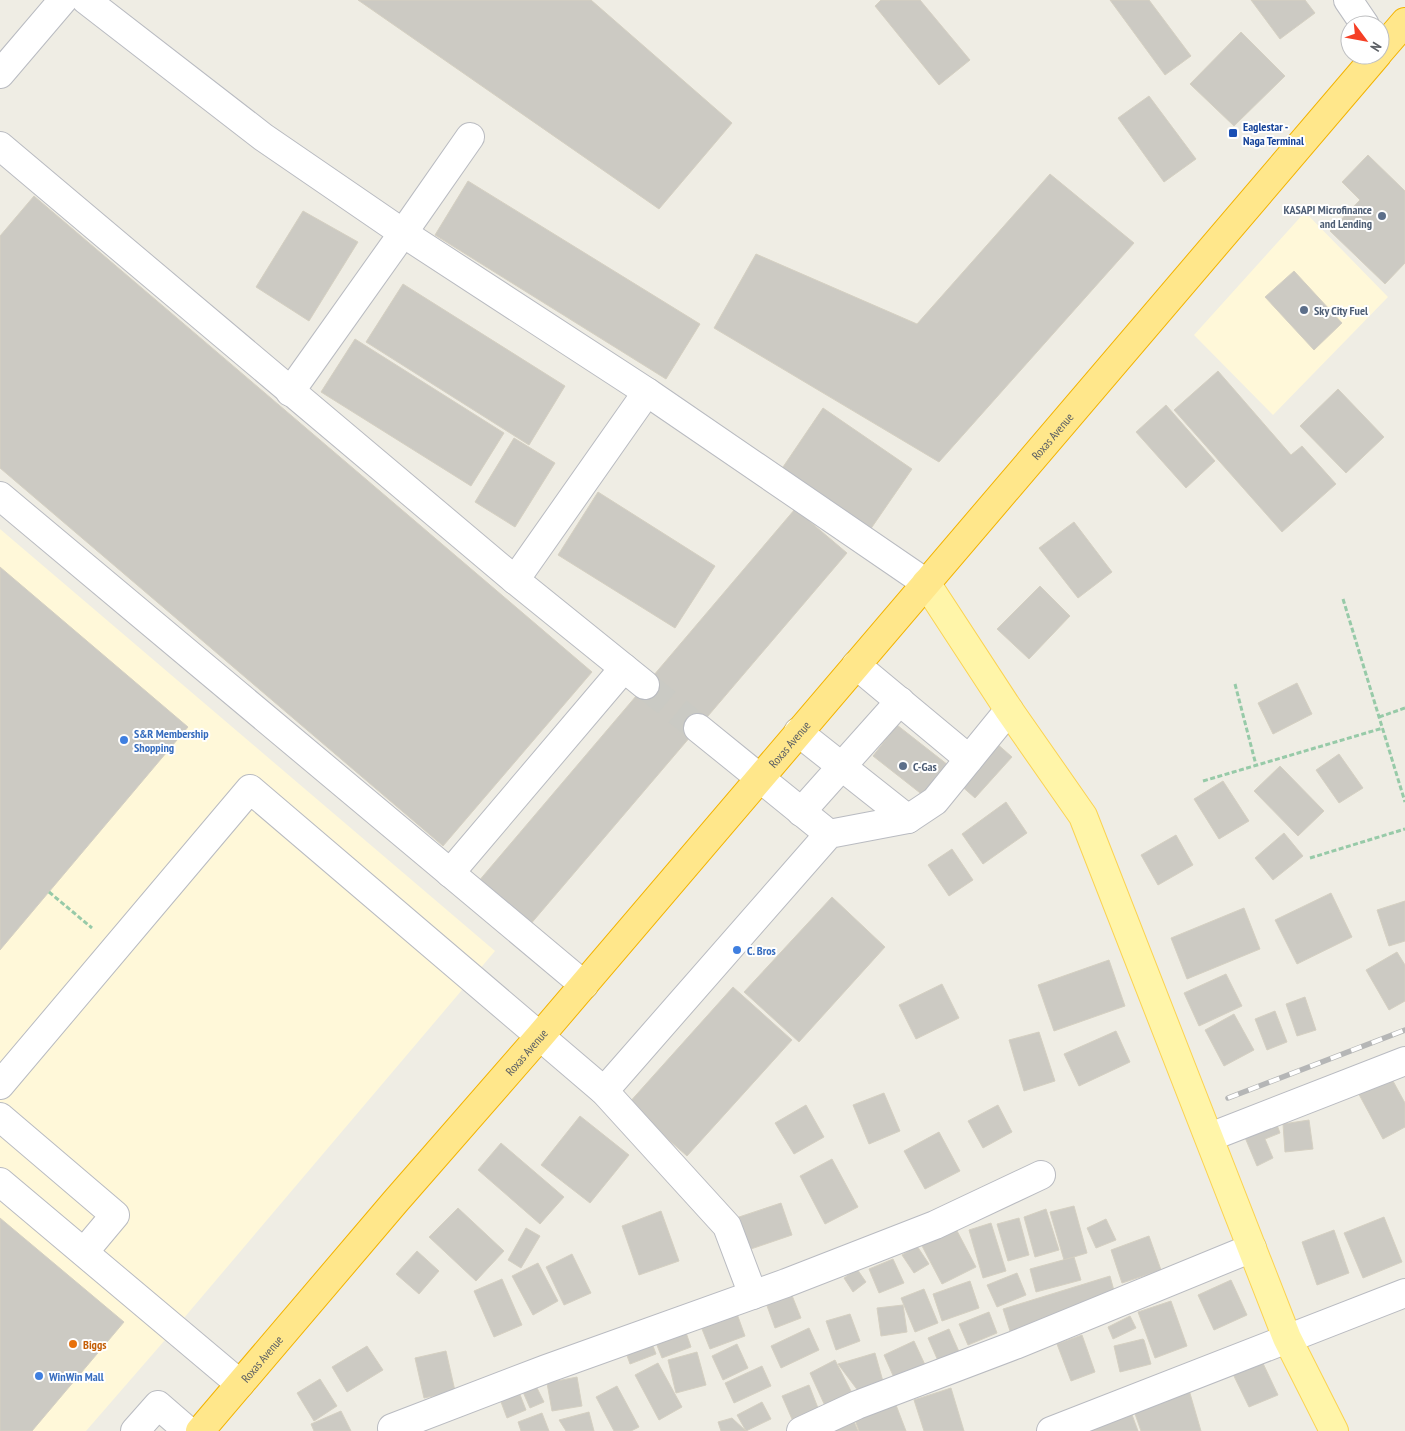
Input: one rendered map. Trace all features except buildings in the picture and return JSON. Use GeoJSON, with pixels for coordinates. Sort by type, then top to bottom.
{"type":"FeatureCollection","features":[{"type":"Feature","properties":{"kind":"highway","name":"Roxas Avenue"},"geometry":{"type":"LineString","coordinates":[[1390,39],[1405,22]]}},
{"type":"Feature","properties":{"kind":"highway","name":"Roxas Avenue"},"geometry":{"type":"LineString","coordinates":[[200,1431],[395,1202],[584,985],[1367,65]]}},
{"type":"Feature","properties":{"kind":"main road"},"geometry":{"type":"LineString","coordinates":[[926,583],[1010,710],[1084,816],[1287,1338],[1334,1431]]}},
{"type":"Feature","properties":{"kind":"street"},"geometry":{"type":"LineString","coordinates":[[0,74],[63,0]]}},
{"type":"Feature","properties":{"kind":"street"},"geometry":{"type":"LineString","coordinates":[[86,0],[263,137],[403,233],[647,392],[926,583]]}},
{"type":"Feature","properties":{"kind":"street"},"geometry":{"type":"LineString","coordinates":[[1348,0],[1358,15]]}},
{"type":"Feature","properties":{"kind":"street"},"geometry":{"type":"LineString","coordinates":[[290,392],[470,137]]}},
{"type":"Feature","properties":{"kind":"street"},"geometry":{"type":"LineString","coordinates":[[0,146],[290,392],[515,580],[645,685]]}},
{"type":"Feature","properties":{"kind":"street"},"geometry":{"type":"LineString","coordinates":[[515,580],[647,392]]}},
{"type":"Feature","properties":{"kind":"street"},"geometry":{"type":"LineString","coordinates":[[0,496],[584,985]]}},
{"type":"Feature","properties":{"kind":"street"},"geometry":{"type":"LineString","coordinates":[[856,665],[970,759]]}},
{"type":"Feature","properties":{"kind":"street"},"geometry":{"type":"LineString","coordinates":[[450,873],[624,668]]}},
{"type":"Feature","properties":{"kind":"street"},"geometry":{"type":"LineString","coordinates":[[801,812],[900,700]]}},
{"type":"Feature","properties":{"kind":"street"},"geometry":{"type":"LineString","coordinates":[[604,1091],[829,834],[908,819],[935,801],[1010,710]]}},
{"type":"Feature","properties":{"kind":"street"},"geometry":{"type":"LineString","coordinates":[[698,728],[829,834]]}},
{"type":"Feature","properties":{"kind":"street"},"geometry":{"type":"LineString","coordinates":[[798,732],[908,819]]}},
{"type":"Feature","properties":{"kind":"street"},"geometry":{"type":"LineString","coordinates":[[0,1085],[250,789],[604,1091],[727,1226],[752,1295]]}},
{"type":"Feature","properties":{"kind":"street"},"geometry":{"type":"LineString","coordinates":[[1210,1137],[1405,1061]]}},
{"type":"Feature","properties":{"kind":"street"},"geometry":{"type":"LineString","coordinates":[[0,1117],[115,1215],[84,1252]]}},
{"type":"Feature","properties":{"kind":"street"},"geometry":{"type":"LineString","coordinates":[[392,1428],[546,1369],[786,1283],[936,1225],[1041,1175]]}},
{"type":"Feature","properties":{"kind":"street"},"geometry":{"type":"LineString","coordinates":[[0,1182],[240,1384]]}},
{"type":"Feature","properties":{"kind":"street"},"geometry":{"type":"LineString","coordinates":[[801,1431],[857,1406],[1015,1345],[1252,1248]]}},
{"type":"Feature","properties":{"kind":"street"},"geometry":{"type":"LineString","coordinates":[[1051,1431],[1287,1338],[1405,1294]]}},
{"type":"Feature","properties":{"kind":"street"},"geometry":{"type":"LineString","coordinates":[[135,1431],[158,1405],[188,1431]]}},
{"type":"Feature","properties":{"kind":"path"},"geometry":{"type":"LineString","coordinates":[[1343,598],[1405,802]]}},
{"type":"Feature","properties":{"kind":"path"},"geometry":{"type":"LineString","coordinates":[[1235,684],[1256,765]]}},
{"type":"Feature","properties":{"kind":"path"},"geometry":{"type":"LineString","coordinates":[[1379,717],[1405,708]]}},
{"type":"Feature","properties":{"kind":"path"},"geometry":{"type":"LineString","coordinates":[[1203,781],[1383,728]]}},
{"type":"Feature","properties":{"kind":"path"},"geometry":{"type":"LineString","coordinates":[[1310,858],[1405,829]]}},
{"type":"Feature","properties":{"kind":"path"},"geometry":{"type":"LineString","coordinates":[[49,892],[115,948]]}},
{"type":"Feature","properties":{"kind":"shaded area"},"geometry":{"type":"Polygon","coordinates":[[[1305,212],[1388,297],[1273,415],[1194,335],[1305,212]]]}},
{"type":"Feature","properties":{"kind":"shaded area","name":"S&R Membership Shopping"},"geometry":{"type":"Polygon","coordinates":[[[0,529],[495,951],[86,1431],[0,1431],[0,529]]]}},
{"type":"Feature","properties":{"kind":"tunnel"},"geometry":{"type":"LineString","coordinates":[[645,685],[698,728]]}},
{"type":"Feature","properties":{"kind":"railway"},"geometry":{"type":"LineString","coordinates":[[1228,1098],[1405,1030]]}},
{"type":"Feature","properties":{"kind":"place","name":"Eaglestar - Naga Terminal"},"geometry":{"type":"Point","coordinates":[1233,133]}},
{"type":"Feature","properties":{"kind":"place","name":"KASAPI Microfinance and Lending"},"geometry":{"type":"Point","coordinates":[1382,216]}},
{"type":"Feature","properties":{"kind":"place","name":"Sky City Fuel"},"geometry":{"type":"Point","coordinates":[1304,310]}},
{"type":"Feature","properties":{"kind":"place","name":"S&R Membership Shopping"},"geometry":{"type":"Point","coordinates":[124,740]}},
{"type":"Feature","properties":{"kind":"place","name":"C-Gas"},"geometry":{"type":"Point","coordinates":[903,766]}},
{"type":"Feature","properties":{"kind":"place","name":"C. Bros"},"geometry":{"type":"Point","coordinates":[737,950]}},
{"type":"Feature","properties":{"kind":"place","name":"Biggs"},"geometry":{"type":"Point","coordinates":[73,1344]}},
{"type":"Feature","properties":{"kind":"place","name":"WinWin Mall"},"geometry":{"type":"Point","coordinates":[39,1376]}}]}
